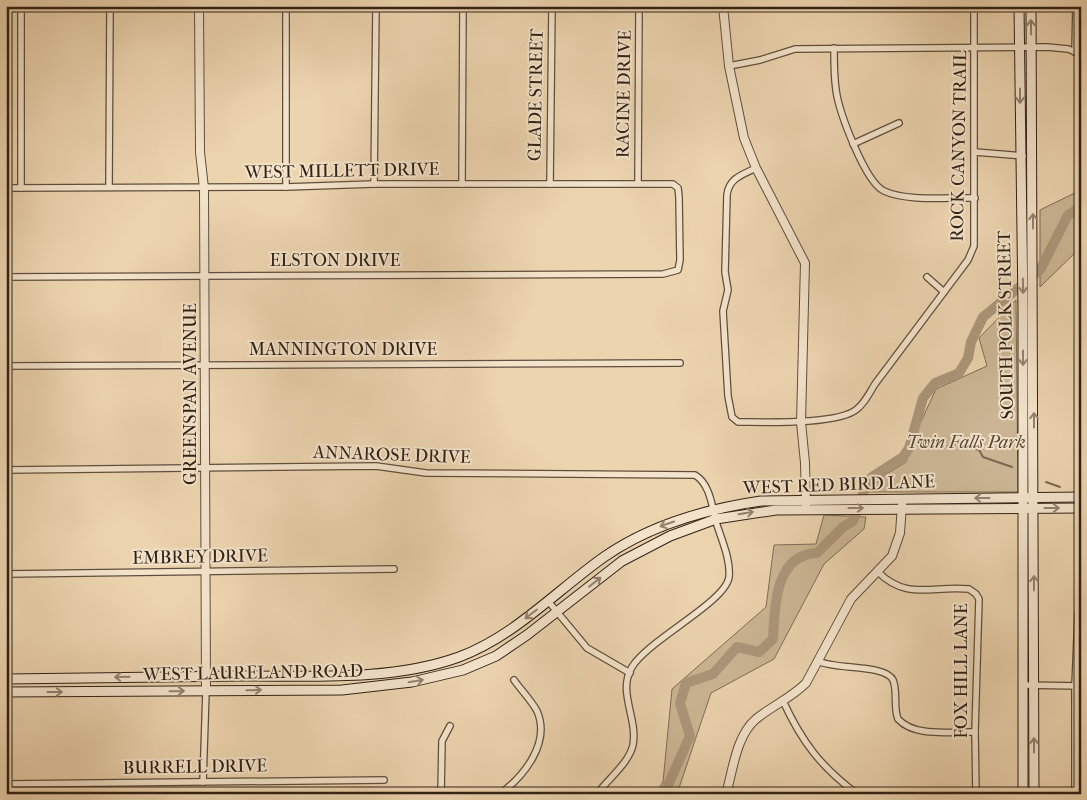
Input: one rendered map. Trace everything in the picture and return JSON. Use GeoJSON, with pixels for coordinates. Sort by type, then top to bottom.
{"type":"FeatureCollection","features":[{"type":"Feature","properties":{"kind":"main road","name":"SOUTH POLK STREET"},"geometry":{"type":"LineString","coordinates":[[1019,6],[1024,497],[1023,794]]}},
{"type":"Feature","properties":{"kind":"main road","name":"SOUTH POLK STREET"},"geometry":{"type":"LineString","coordinates":[[1031,6],[1034,794]]}},
{"type":"Feature","properties":{"kind":"main road","name":"WEST RED BIRD LANE"},"geometry":{"type":"LineString","coordinates":[[875,504],[902,498],[1081,497]]}},
{"type":"Feature","properties":{"kind":"main road","name":"WEST RED BIRD LANE"},"geometry":{"type":"LineString","coordinates":[[488,644],[603,558],[639,535],[713,510],[761,501],[806,500],[837,504],[875,504],[902,508],[1081,508]]}},
{"type":"Feature","properties":{"kind":"main road","name":"WEST RED BIRD LANE"},"geometry":{"type":"LineString","coordinates":[[496,656],[527,635],[622,561],[680,532],[716,519],[759,511],[806,510],[837,504]]}},
{"type":"Feature","properties":{"kind":"main road","name":"WEST LAURELAND ROAD"},"geometry":{"type":"LineString","coordinates":[[6,679],[342,676],[442,662],[488,644]]}},
{"type":"Feature","properties":{"kind":"main road"},"geometry":{"type":"LineString","coordinates":[[488,644],[496,656]]}},
{"type":"Feature","properties":{"kind":"main road","name":"WEST LAURELAND ROAD"},"geometry":{"type":"LineString","coordinates":[[6,692],[342,690],[431,679],[463,670],[496,656]]}},
{"type":"Feature","properties":{"kind":"main road"},"geometry":{"type":"LineString","coordinates":[[342,676],[342,690]]}},
{"type":"Feature","properties":{"kind":"street"},"geometry":{"type":"LineString","coordinates":[[21,6],[21,188]]}},
{"type":"Feature","properties":{"kind":"street"},"geometry":{"type":"LineString","coordinates":[[109,187],[110,6]]}},
{"type":"Feature","properties":{"kind":"street","name":"GREENSPAN AVENUE"},"geometry":{"type":"LineString","coordinates":[[199,6],[200,152],[204,188],[205,275],[206,691],[203,782]]}},
{"type":"Feature","properties":{"kind":"street"},"geometry":{"type":"LineString","coordinates":[[286,6],[286,187]]}},
{"type":"Feature","properties":{"kind":"street"},"geometry":{"type":"LineString","coordinates":[[374,184],[376,6]]}},
{"type":"Feature","properties":{"kind":"street"},"geometry":{"type":"LineString","coordinates":[[462,184],[463,6]]}},
{"type":"Feature","properties":{"kind":"street","name":"GLADE STREET"},"geometry":{"type":"LineString","coordinates":[[550,184],[552,6]]}},
{"type":"Feature","properties":{"kind":"street","name":"RACINE DRIVE"},"geometry":{"type":"LineString","coordinates":[[638,183],[640,6]]}},
{"type":"Feature","properties":{"kind":"street"},"geometry":{"type":"LineString","coordinates":[[723,6],[729,66],[744,138],[756,168],[805,263],[801,422],[806,510]]}},
{"type":"Feature","properties":{"kind":"street","name":"ROCK CANYON TRAIL"},"geometry":{"type":"LineString","coordinates":[[756,168],[734,179],[728,187],[725,272],[728,290],[723,311],[728,396],[732,417],[738,422],[801,422],[841,416],[857,410],[968,260],[974,246],[974,6]]}},
{"type":"Feature","properties":{"kind":"street"},"geometry":{"type":"LineString","coordinates":[[729,66],[760,60],[794,49],[1032,47],[1058,48],[1078,53],[1076,6]]}},
{"type":"Feature","properties":{"kind":"street"},"geometry":{"type":"LineString","coordinates":[[834,48],[836,90],[842,116],[853,144],[872,180],[886,192],[906,196],[975,198]]}},
{"type":"Feature","properties":{"kind":"street"},"geometry":{"type":"LineString","coordinates":[[853,144],[899,123]]}},
{"type":"Feature","properties":{"kind":"street"},"geometry":{"type":"LineString","coordinates":[[975,152],[1032,156]]}},
{"type":"Feature","properties":{"kind":"street","name":"WEST MILLETT DRIVE"},"geometry":{"type":"LineString","coordinates":[[6,188],[204,188],[374,184],[673,184],[678,188],[679,266],[675,272],[663,274]]}},
{"type":"Feature","properties":{"kind":"street","name":"ELSTON DRIVE"},"geometry":{"type":"LineString","coordinates":[[6,277],[663,274]]}},
{"type":"Feature","properties":{"kind":"street"},"geometry":{"type":"LineString","coordinates":[[927,277],[944,292]]}},
{"type":"Feature","properties":{"kind":"street","name":"MANNINGTON DRIVE"},"geometry":{"type":"LineString","coordinates":[[6,366],[680,363]]}},
{"type":"Feature","properties":{"kind":"street","name":"ANNAROSE DRIVE"},"geometry":{"type":"LineString","coordinates":[[6,470],[376,466],[426,473],[690,474],[703,481],[716,519],[729,571],[726,586],[721,593],[637,661],[630,673]]}},
{"type":"Feature","properties":{"kind":"street"},"geometry":{"type":"LineString","coordinates":[[726,794],[740,745],[748,728],[757,719],[806,683],[850,600],[888,561],[896,545],[902,498]]}},
{"type":"Feature","properties":{"kind":"street","name":"EMBREY DRIVE"},"geometry":{"type":"LineString","coordinates":[[6,574],[394,569]]}},
{"type":"Feature","properties":{"kind":"street","name":"FOX HILL LANE"},"geometry":{"type":"LineString","coordinates":[[878,572],[888,582],[904,589],[964,588],[976,594],[979,607],[975,732],[976,794]]}},
{"type":"Feature","properties":{"kind":"street"},"geometry":{"type":"LineString","coordinates":[[548,601],[587,648],[630,673],[626,679],[626,689],[632,726],[632,746],[620,766],[597,794]]}},
{"type":"Feature","properties":{"kind":"street"},"geometry":{"type":"LineString","coordinates":[[1075,794],[1080,611]]}},
{"type":"Feature","properties":{"kind":"street"},"geometry":{"type":"LineString","coordinates":[[818,662],[838,668],[870,669],[887,674],[894,684],[898,719],[908,727],[919,730],[975,732]]}},
{"type":"Feature","properties":{"kind":"street"},"geometry":{"type":"LineString","coordinates":[[500,794],[509,787],[533,758],[540,735],[537,712],[514,680]]}},
{"type":"Feature","properties":{"kind":"street"},"geometry":{"type":"LineString","coordinates":[[1023,685],[1078,686]]}},
{"type":"Feature","properties":{"kind":"street"},"geometry":{"type":"LineString","coordinates":[[783,700],[796,728],[815,757],[857,794]]}},
{"type":"Feature","properties":{"kind":"street"},"geometry":{"type":"LineString","coordinates":[[441,794],[442,741],[450,726]]}},
{"type":"Feature","properties":{"kind":"street","name":"BURRELL DRIVE"},"geometry":{"type":"LineString","coordinates":[[6,784],[384,780]]}},
{"type":"Feature","properties":{"kind":"street"},"geometry":{"type":"LineString","coordinates":[[509,787],[514,794]]}},
{"type":"Feature","properties":{"kind":"green space"},"geometry":{"type":"Polygon","coordinates":[[[1081,190],[1081,247],[1040,287],[1040,210],[1081,190]]]}},
{"type":"Feature","properties":{"kind":"green space","name":"Twin Falls Park"},"geometry":{"type":"Polygon","coordinates":[[[1016,300],[1018,492],[868,492],[883,476],[906,462],[918,428],[936,389],[987,366],[979,338],[1016,300]]]}},
{"type":"Feature","properties":{"kind":"green space"},"geometry":{"type":"Polygon","coordinates":[[[824,515],[866,517],[864,529],[824,564],[774,659],[711,693],[677,794],[655,794],[663,782],[672,689],[766,607],[774,545],[816,544],[824,515]]]}},
{"type":"Feature","properties":{"kind":"waterway"},"geometry":{"type":"LineString","coordinates":[[664,794],[690,736],[680,703],[686,683],[713,674],[737,647],[759,652],[773,639],[777,597],[785,572],[793,562],[803,556],[817,553],[843,527],[853,521],[864,491],[872,477],[903,457],[909,448],[923,398],[935,383],[959,373],[968,358],[971,342],[983,317],[1040,270],[1068,215],[1081,207]]}},
{"type":"Feature","properties":{"kind":"waterway"},"geometry":{"type":"LineString","coordinates":[[910,440],[944,447],[958,444],[979,450],[983,457],[1012,467]]}},
{"type":"Feature","properties":{"kind":"waterway"},"geometry":{"type":"LineString","coordinates":[[1046,482],[1060,487]]}}]}
